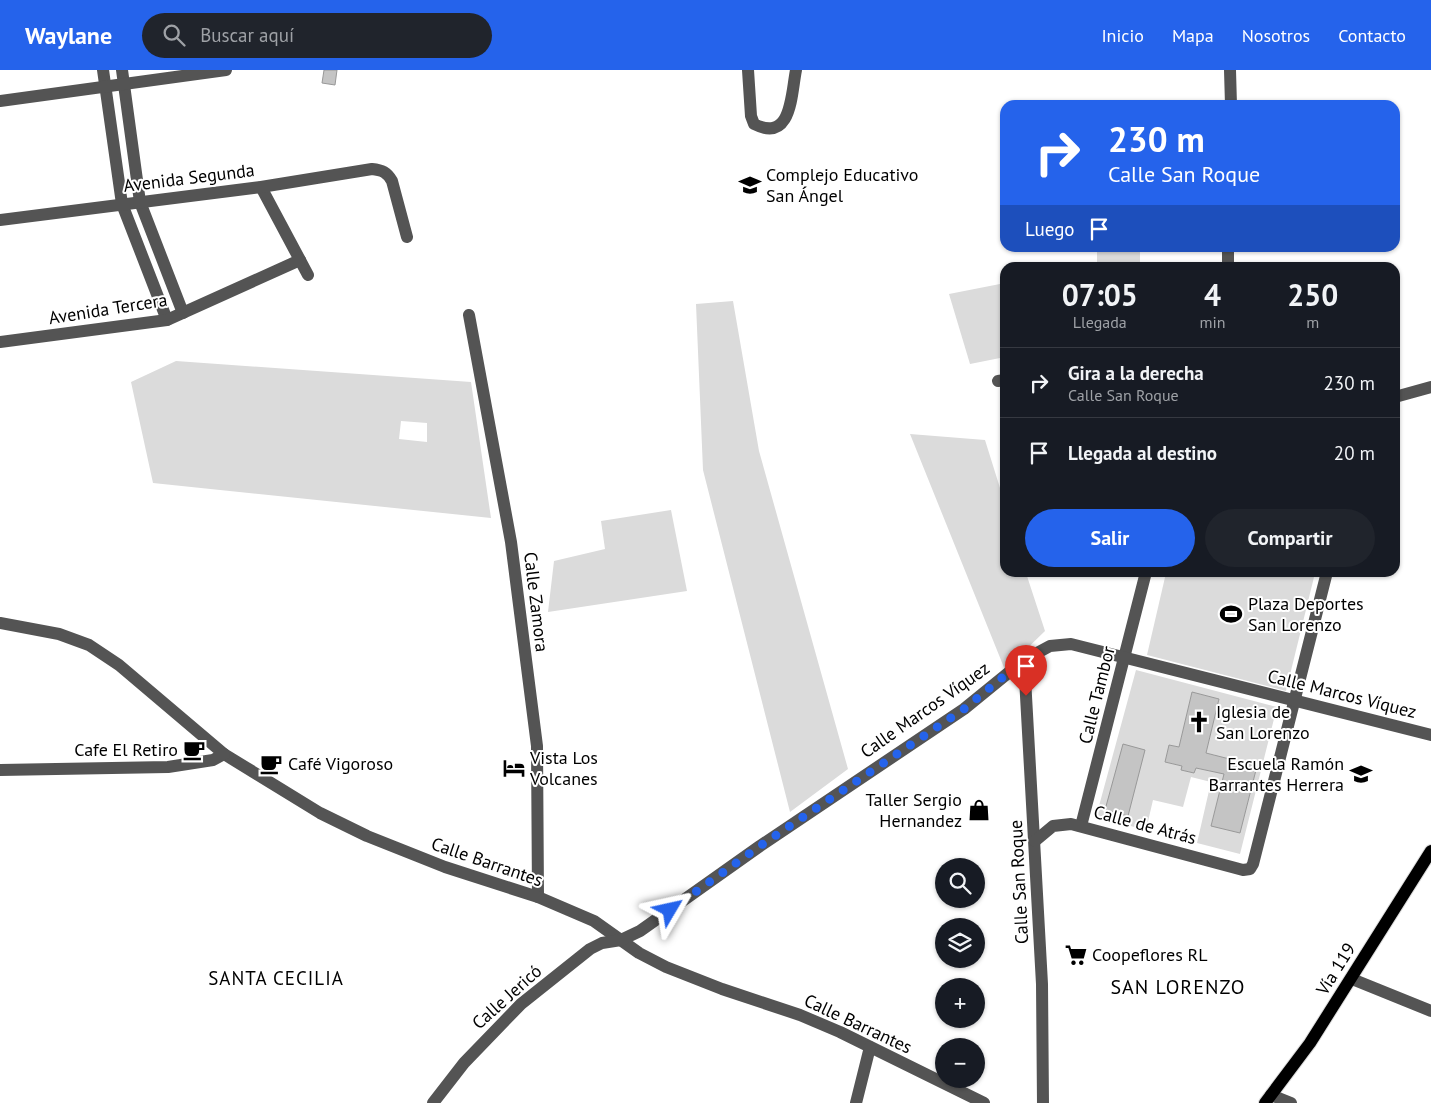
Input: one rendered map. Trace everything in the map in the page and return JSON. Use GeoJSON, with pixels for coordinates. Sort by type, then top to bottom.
{"type":"FeatureCollection","features":[{"type":"Feature","properties":{"kind":"main road","name":"Vía 119"},"geometry":{"type":"LineString","coordinates":[[1268,1099],[1310,1043],[1352,979],[1431,850]]}},
{"type":"Feature","properties":{"kind":"street"},"geometry":{"type":"LineString","coordinates":[[103,70],[122,204],[167,320]]}},
{"type":"Feature","properties":{"kind":"street"},"geometry":{"type":"LineString","coordinates":[[122,70],[140,202],[183,313]]}},
{"type":"Feature","properties":{"kind":"street"},"geometry":{"type":"LineString","coordinates":[[0,101],[226,70]]}},
{"type":"Feature","properties":{"kind":"street"},"geometry":{"type":"LineString","coordinates":[[748,70],[751,116],[754,124],[760,128],[770,129],[779,128],[785,120],[796,70]]}},
{"type":"Feature","properties":{"kind":"street"},"geometry":{"type":"LineString","coordinates":[[1230,70],[1231,100]]}},
{"type":"Feature","properties":{"kind":"street","name":"Avenida Segunda"},"geometry":{"type":"LineString","coordinates":[[0,220],[261,187],[372,169],[381,170],[392,181],[407,237]]}},
{"type":"Feature","properties":{"kind":"street"},"geometry":{"type":"LineString","coordinates":[[261,187],[308,275]]}},
{"type":"Feature","properties":{"kind":"street","name":"Avenida Tercera"},"geometry":{"type":"LineString","coordinates":[[0,342],[167,320],[300,260]]}},
{"type":"Feature","properties":{"kind":"street","name":"Calle Zamora"},"geometry":{"type":"LineString","coordinates":[[469,315],[511,542],[537,746],[538,897]]}},
{"type":"Feature","properties":{"kind":"street"},"geometry":{"type":"LineString","coordinates":[[1400,396],[1431,387]]}},
{"type":"Feature","properties":{"kind":"street","name":"Calle Tambor"},"geometry":{"type":"LineString","coordinates":[[1081,826],[1145,577]]}},
{"type":"Feature","properties":{"kind":"street"},"geometry":{"type":"LineString","coordinates":[[1295,701],[1326,577]]}},
{"type":"Feature","properties":{"kind":"street","name":"Calle Barrantes"},"geometry":{"type":"LineString","coordinates":[[0,623],[59,634],[90,645],[119,665],[224,754],[320,813],[367,836],[445,867],[538,897],[594,921],[639,953],[666,967],[722,989],[800,1015],[984,1103]]}},
{"type":"Feature","properties":{"kind":"street","name":"Calle Marcos Víquez"},"geometry":{"type":"LineString","coordinates":[[621,940],[640,931],[760,846],[964,709],[1024,660],[1050,646],[1071,644],[1431,735]]}},
{"type":"Feature","properties":{"kind":"street","name":"Calle San Roque"},"geometry":{"type":"LineString","coordinates":[[1024,660],[1042,984],[1043,1103]]}},
{"type":"Feature","properties":{"kind":"street","name":"Calle de Atrás"},"geometry":{"type":"LineString","coordinates":[[1035,841],[1053,826],[1071,824],[1243,870],[1250,869],[1253,864],[1295,701]]}},
{"type":"Feature","properties":{"kind":"street"},"geometry":{"type":"LineString","coordinates":[[0,770],[168,767],[213,760],[224,754]]}},
{"type":"Feature","properties":{"kind":"street","name":"Calle Jericó"},"geometry":{"type":"LineString","coordinates":[[433,1103],[464,1063],[521,1004],[590,949],[602,943],[621,940]]}},
{"type":"Feature","properties":{"kind":"street"},"geometry":{"type":"LineString","coordinates":[[1352,979],[1431,1011]]}},
{"type":"Feature","properties":{"kind":"street"},"geometry":{"type":"LineString","coordinates":[[856,1103],[870,1047]]}},
{"type":"Feature","properties":{"kind":"street"},"geometry":{"type":"LineString","coordinates":[[1268,1099],[1291,1103]]}},
{"type":"Feature","properties":{"kind":"shaded area"},"geometry":{"type":"Polygon","coordinates":[[[1097,252],[1140,252],[1140,262],[1097,262],[1097,252]]]}},
{"type":"Feature","properties":{"kind":"shaded area"},"geometry":{"type":"Polygon","coordinates":[[[1000,284],[1000,358],[970,364],[949,294],[1000,284]]]}},
{"type":"Feature","properties":{"kind":"shaded area"},"geometry":{"type":"Polygon","coordinates":[[[733,301],[759,451],[848,769],[790,812],[703,470],[696,304],[733,301]]]}},
{"type":"Feature","properties":{"kind":"shaded area"},"geometry":{"type":"Polygon","coordinates":[[[176,361],[471,382],[491,518],[153,483],[131,382],[176,361]],[[401,421],[399,439],[427,442],[427,423],[401,421]]]}},
{"type":"Feature","properties":{"kind":"shaded area"},"geometry":{"type":"Polygon","coordinates":[[[910,434],[985,440],[1000,488],[1000,577],[1027,577],[1045,631],[1005,670],[910,434]]]}},
{"type":"Feature","properties":{"kind":"shaded area"},"geometry":{"type":"Polygon","coordinates":[[[671,510],[687,591],[548,612],[554,561],[605,549],[601,521],[671,510]]]}},
{"type":"Feature","properties":{"kind":"shaded area","name":"Plaza Deportes San Lorenzo"},"geometry":{"type":"Polygon","coordinates":[[[1165,577],[1314,577],[1286,691],[1147,655],[1165,577]]]}},
{"type":"Feature","properties":{"kind":"shaded area"},"geometry":{"type":"Polygon","coordinates":[[[1136,670],[1277,707],[1240,854],[1197,843],[1211,782],[1191,777],[1183,807],[1153,800],[1146,830],[1096,817],[1136,670]],[[1192,692],[1179,747],[1169,745],[1165,762],[1182,766],[1181,770],[1194,773],[1196,768],[1211,771],[1215,755],[1206,753],[1219,699],[1192,692]],[[1228,759],[1211,825],[1240,833],[1257,766],[1228,759]]]}},
{"type":"Feature","properties":{"kind":"building"},"geometry":{"type":"Polygon","coordinates":[[[324,70],[337,70],[335,85],[322,83],[324,70]]]}},
{"type":"Feature","properties":{"kind":"building"},"geometry":{"type":"Polygon","coordinates":[[[1192,692],[1219,699],[1206,753],[1257,766],[1240,833],[1211,826],[1224,774],[1196,768],[1194,773],[1181,770],[1182,766],[1165,762],[1169,745],[1179,747],[1192,692]]]}},
{"type":"Feature","properties":{"kind":"building"},"geometry":{"type":"Polygon","coordinates":[[[1123,744],[1145,750],[1128,816],[1105,810],[1123,744]]]}},
{"type":"Feature","properties":{"kind":"place","name":"Complejo Educativo San Ángel"},"geometry":{"type":"Point","coordinates":[750,185]}},
{"type":"Feature","properties":{"kind":"place","name":"Plaza Deportes San Lorenzo"},"geometry":{"type":"Point","coordinates":[1231,614]}},
{"type":"Feature","properties":{"kind":"place","name":"Iglesia de San Lorenzo"},"geometry":{"type":"Point","coordinates":[1199,722]}},
{"type":"Feature","properties":{"kind":"place","name":"Cafe El Retiro"},"geometry":{"type":"Point","coordinates":[194,750]}},
{"type":"Feature","properties":{"kind":"place","name":"Café Vigoroso"},"geometry":{"type":"Point","coordinates":[271,764]}},
{"type":"Feature","properties":{"kind":"place","name":"Vista Los Volcanes"},"geometry":{"type":"Point","coordinates":[514,768]}},
{"type":"Feature","properties":{"kind":"place","name":"Escuela Ramón Barrantes Herrera"},"geometry":{"type":"Point","coordinates":[1361,774]}},
{"type":"Feature","properties":{"kind":"place","name":"Taller Sergio Hernandez"},"geometry":{"type":"Point","coordinates":[979,810]}},
{"type":"Feature","properties":{"kind":"place","name":"Coopeflores RL"},"geometry":{"type":"Point","coordinates":[1076,955]}},
{"type":"Feature","properties":{"kind":"district","name":"SANTA CECILIA"},"geometry":{"type":"Point","coordinates":[276,978]}},
{"type":"Feature","properties":{"kind":"district","name":"SAN LORENZO"},"geometry":{"type":"Point","coordinates":[1178,987]}},
{"type":"Feature","properties":{"kind":"route"},"geometry":{"type":"LineString","coordinates":[[670,910],[760,846],[964,709],[1024,660],[1026,696]]}}]}
